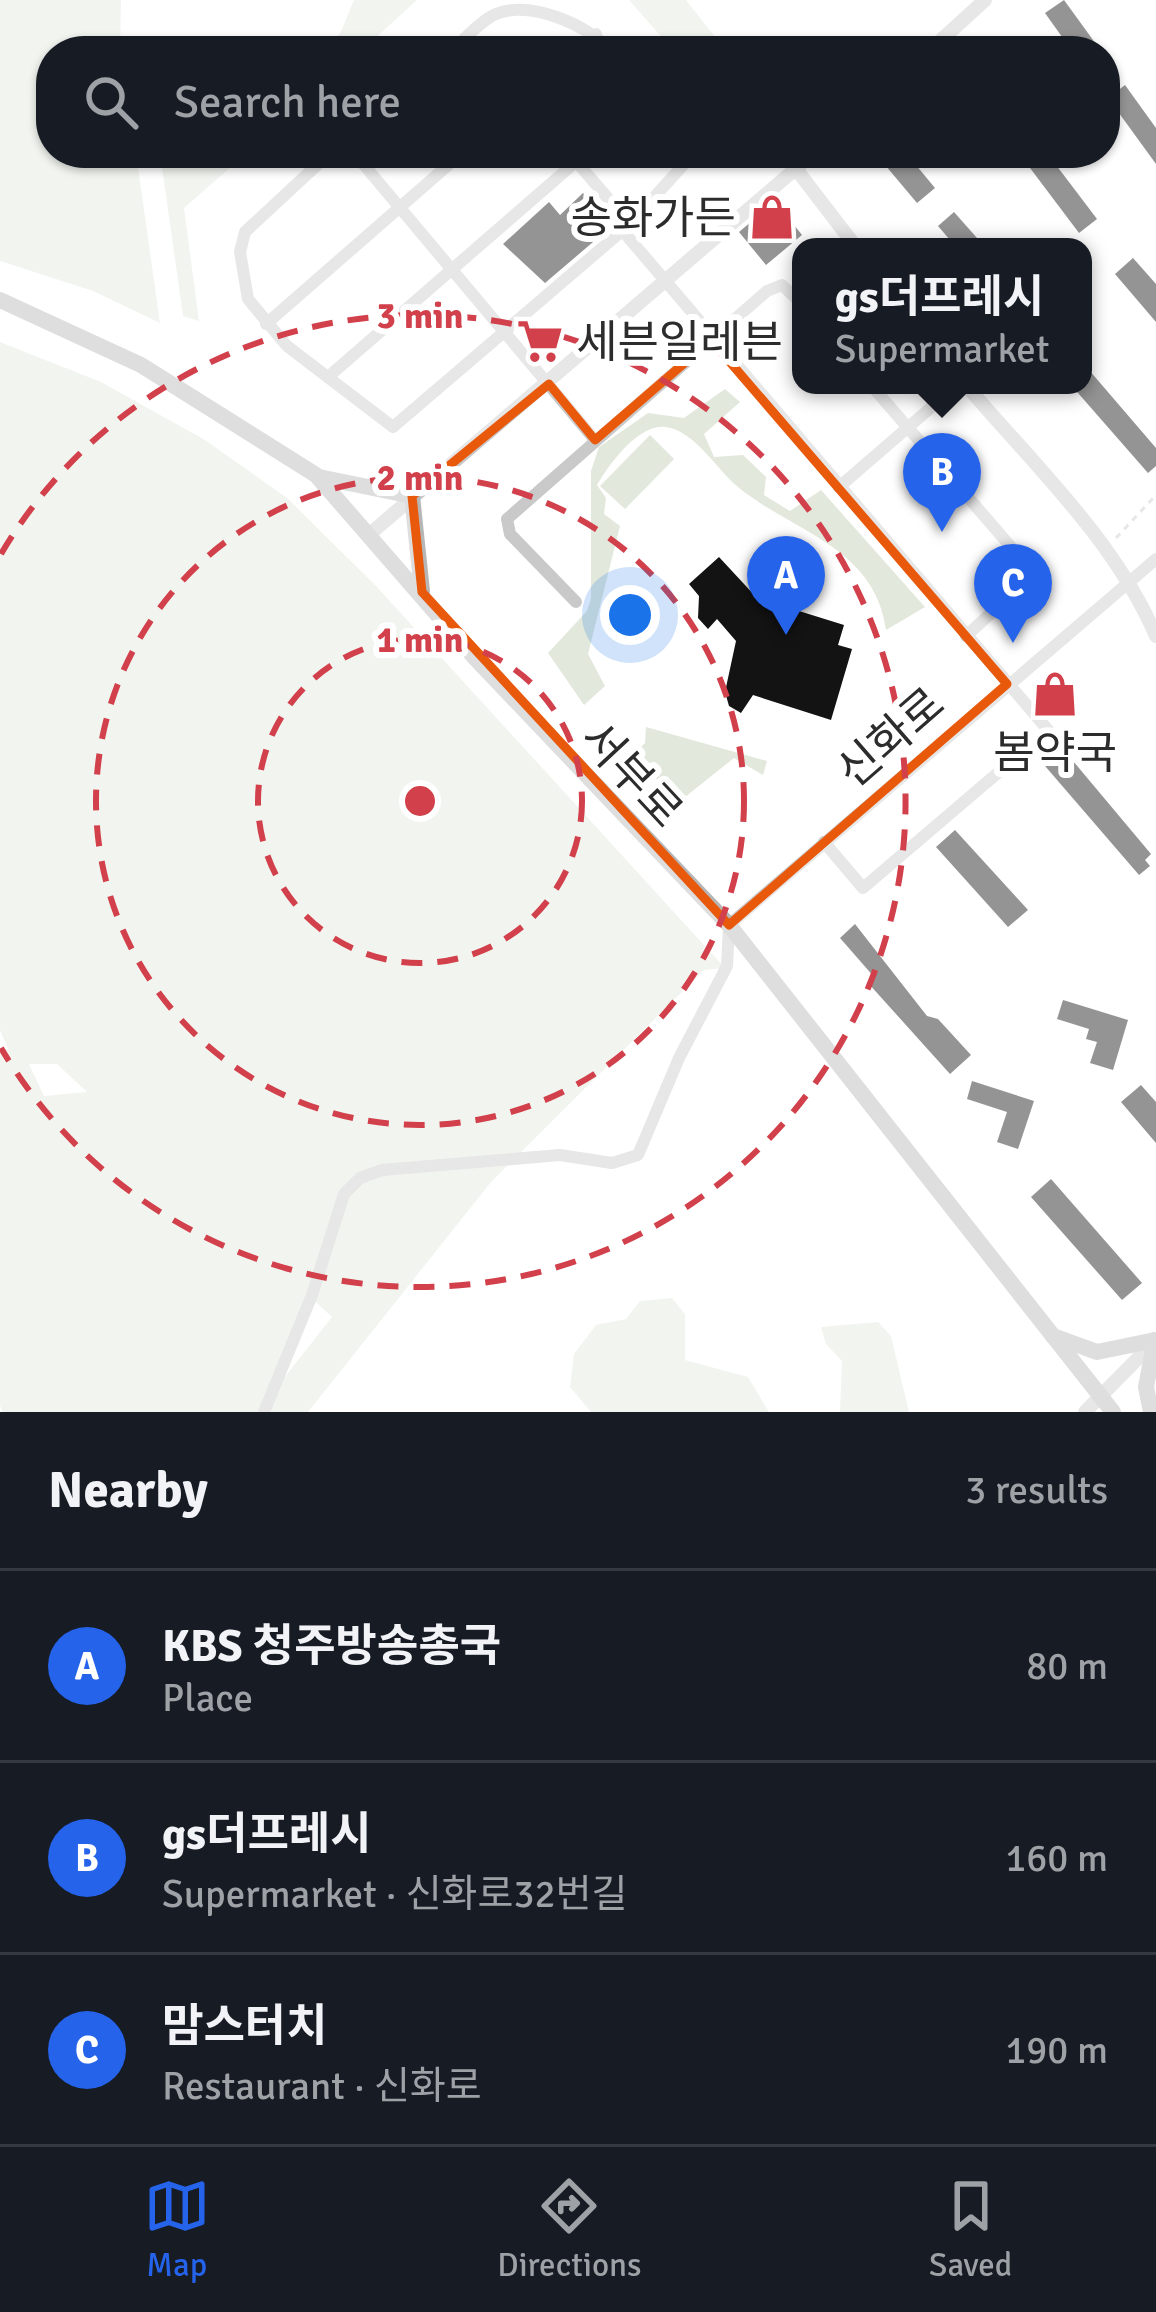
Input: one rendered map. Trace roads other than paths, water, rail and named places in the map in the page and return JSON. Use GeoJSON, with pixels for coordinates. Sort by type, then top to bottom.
{"type":"FeatureCollection","features":[{"type":"Feature","properties":{"kind":"main road","name":"서부로"},"geometry":{"type":"LineString","coordinates":[[0,300],[140,364],[316,476],[371,533],[476,658],[729,925],[1113,1412]]}},
{"type":"Feature","properties":{"kind":"main road"},"geometry":{"type":"LineString","coordinates":[[316,476],[412,496],[422,592]]}},
{"type":"Feature","properties":{"kind":"main road"},"geometry":{"type":"LineString","coordinates":[[1050,1335],[1096,1352],[1130,1350],[1156,1340]]}},
{"type":"Feature","properties":{"kind":"main road"},"geometry":{"type":"LineString","coordinates":[[1151,1412],[1146,1387],[1156,1340]]}},
{"type":"Feature","properties":{"kind":"street"},"geometry":{"type":"LineString","coordinates":[[945,36],[985,0]]}},
{"type":"Feature","properties":{"kind":"street"},"geometry":{"type":"LineString","coordinates":[[470,36],[507,12],[556,17],[596,34]]}},
{"type":"Feature","properties":{"kind":"street"},"geometry":{"type":"LineString","coordinates":[[315,168],[241,242],[248,299],[266,323],[393,428],[626,227],[680,168]]}},
{"type":"Feature","properties":{"kind":"street"},"geometry":{"type":"LineString","coordinates":[[366,168],[596,440]]}},
{"type":"Feature","properties":{"kind":"street"},"geometry":{"type":"LineString","coordinates":[[266,323],[444,168]]}},
{"type":"Feature","properties":{"kind":"street"},"geometry":{"type":"LineString","coordinates":[[328,377],[564,168]]}},
{"type":"Feature","properties":{"kind":"street"},"geometry":{"type":"LineString","coordinates":[[585,168],[711,340],[1048,730],[863,888],[824,842]]}},
{"type":"Feature","properties":{"kind":"street"},"geometry":{"type":"LineString","coordinates":[[371,533],[796,170],[849,238]]}},
{"type":"Feature","properties":{"kind":"street"},"geometry":{"type":"LineString","coordinates":[[576,602],[510,534],[507,519],[774,288],[792,292]]}},
{"type":"Feature","properties":{"kind":"street"},"geometry":{"type":"LineString","coordinates":[[879,394],[1024,562],[1024,583],[966,635]]}},
{"type":"Feature","properties":{"kind":"street"},"geometry":{"type":"LineString","coordinates":[[839,487],[946,394]]}},
{"type":"Feature","properties":{"kind":"street"},"geometry":{"type":"LineString","coordinates":[[974,394],[1107,547],[1130,579],[1156,637]]}},
{"type":"Feature","properties":{"kind":"street","name":"신화로"},"geometry":{"type":"LineString","coordinates":[[729,925],[1156,559]]}},
{"type":"Feature","properties":{"kind":"street"},"geometry":{"type":"LineString","coordinates":[[264,1412],[312,1295],[344,1193],[360,1178],[382,1170],[560,1155],[612,1163],[638,1155],[679,1058],[727,966],[729,925]]}},
{"type":"Feature","properties":{"kind":"street"},"geometry":{"type":"LineString","coordinates":[[1085,1412],[1156,1340]]}},
{"type":"Feature","properties":{"kind":"place","name":"송화가든"},"geometry":{"type":"Point","coordinates":[772,217]}},
{"type":"Feature","properties":{"kind":"place","name":"세븐일레븐"},"geometry":{"type":"Point","coordinates":[540,341]}},
{"type":"Feature","properties":{"kind":"place","name":"gs더프레시"},"geometry":{"type":"Point","coordinates":[942,532]}},
{"type":"Feature","properties":{"kind":"place","name":"KBS 청주방송총국"},"geometry":{"type":"Point","coordinates":[786,635]}},
{"type":"Feature","properties":{"kind":"place","name":"맘스터치"},"geometry":{"type":"Point","coordinates":[1013,643]}},
{"type":"Feature","properties":{"kind":"place","name":"봄약국"},"geometry":{"type":"Point","coordinates":[1055,694]}}]}
